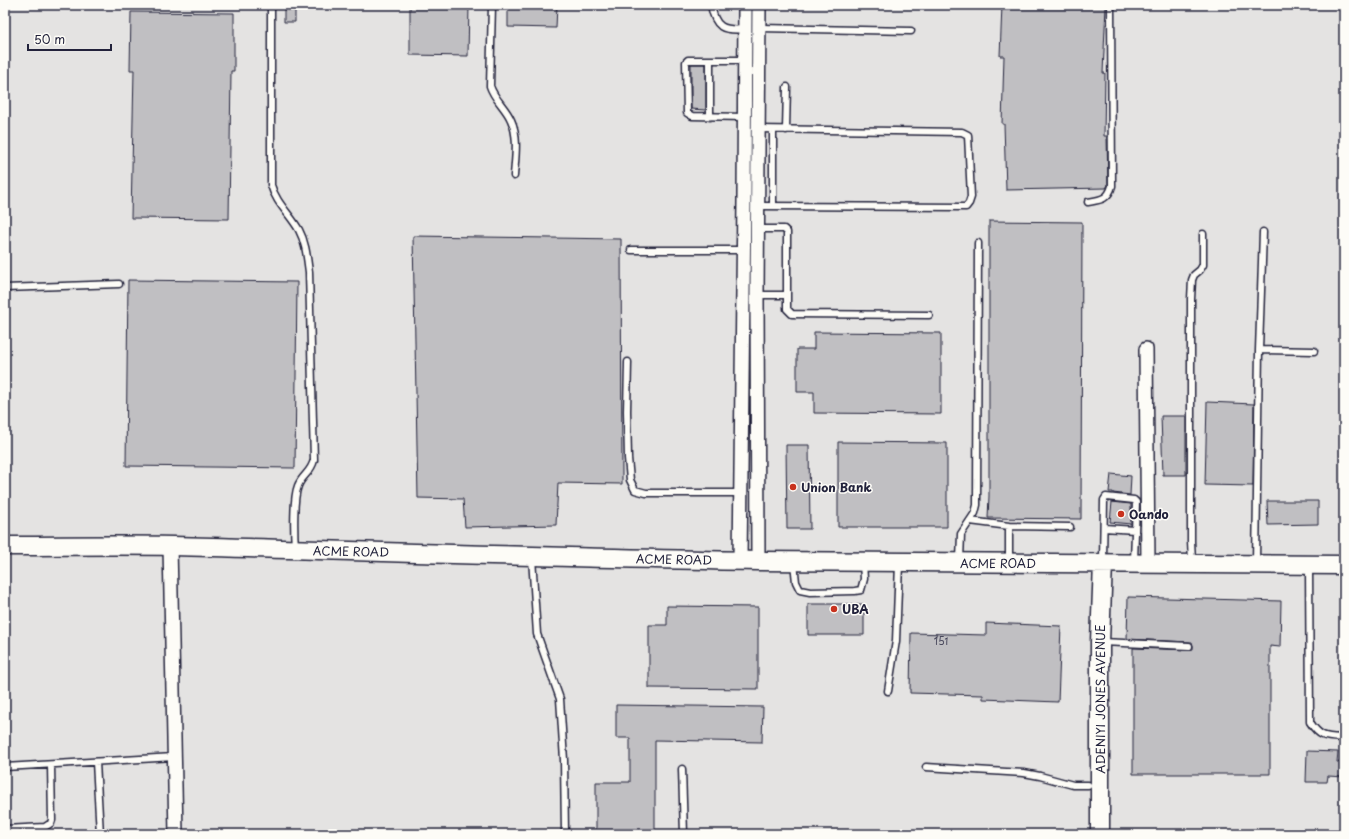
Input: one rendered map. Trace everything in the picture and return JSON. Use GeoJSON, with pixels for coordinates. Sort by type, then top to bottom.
{"type":"FeatureCollection","features":[{"type":"Feature","properties":{"kind":"street"},"geometry":{"type":"LineString","coordinates":[[745,5],[741,493],[749,561]]}},
{"type":"Feature","properties":{"kind":"street"},"geometry":{"type":"LineString","coordinates":[[749,561],[757,416],[760,5]]}},
{"type":"Feature","properties":{"kind":"street"},"geometry":{"type":"LineString","coordinates":[[1141,563],[1146,349]]}},
{"type":"Feature","properties":{"kind":"street"},"geometry":{"type":"LineString","coordinates":[[741,417],[757,416]]}},
{"type":"Feature","properties":{"kind":"street","name":"ACME ROAD"},"geometry":{"type":"LineString","coordinates":[[5,546],[170,546],[749,561],[1344,565]]}},
{"type":"Feature","properties":{"kind":"street"},"geometry":{"type":"LineString","coordinates":[[170,546],[176,834]]}},
{"type":"Feature","properties":{"kind":"street","name":"ADENIYI JONES AVENUE"},"geometry":{"type":"LineString","coordinates":[[1097,563],[1100,642],[1100,834]]}},
{"type":"Feature","properties":{"kind":"street","name":"ADENIYI JONES AVENUE"},"geometry":{"type":"LineString","coordinates":[[1089,834],[1088,784],[1097,563]]}},
{"type":"Feature","properties":{"kind":"lane"},"geometry":{"type":"LineString","coordinates":[[271,5],[271,185],[274,194],[301,235],[307,252],[309,272],[314,460],[312,467],[298,484],[296,492],[294,536],[296,550]]}},
{"type":"Feature","properties":{"kind":"lane"},"geometry":{"type":"LineString","coordinates":[[492,5],[490,86],[492,92],[511,121],[515,135],[514,176]]}},
{"type":"Feature","properties":{"kind":"lane"},"geometry":{"type":"LineString","coordinates":[[711,5],[713,16],[720,27],[730,30],[745,29]]}},
{"type":"Feature","properties":{"kind":"lane"},"geometry":{"type":"LineString","coordinates":[[1088,202],[1107,197],[1112,186],[1111,5]]}},
{"type":"Feature","properties":{"kind":"lane"},"geometry":{"type":"LineString","coordinates":[[760,28],[911,30]]}},
{"type":"Feature","properties":{"kind":"lane"},"geometry":{"type":"LineString","coordinates":[[745,60],[688,60],[686,62],[687,113],[692,116],[744,117],[773,130],[962,132],[968,135],[971,196],[966,207],[758,206]]}},
{"type":"Feature","properties":{"kind":"lane"},"geometry":{"type":"LineString","coordinates":[[710,60],[710,117]]}},
{"type":"Feature","properties":{"kind":"lane"},"geometry":{"type":"LineString","coordinates":[[786,130],[787,87]]}},
{"type":"Feature","properties":{"kind":"lane"},"geometry":{"type":"LineString","coordinates":[[773,130],[773,206]]}},
{"type":"Feature","properties":{"kind":"lane"},"geometry":{"type":"LineString","coordinates":[[758,229],[784,229],[787,232],[787,309],[792,314],[929,315]]}},
{"type":"Feature","properties":{"kind":"lane"},"geometry":{"type":"LineString","coordinates":[[1256,565],[1259,350],[1263,232]]}},
{"type":"Feature","properties":{"kind":"lane"},"geometry":{"type":"LineString","coordinates":[[1192,563],[1191,299],[1192,280],[1194,274],[1200,270],[1203,265],[1203,234]]}},
{"type":"Feature","properties":{"kind":"lane"},"geometry":{"type":"LineString","coordinates":[[960,562],[961,534],[975,514],[977,506],[978,243]]}},
{"type":"Feature","properties":{"kind":"lane"},"geometry":{"type":"LineString","coordinates":[[631,250],[743,250]]}},
{"type":"Feature","properties":{"kind":"lane"},"geometry":{"type":"LineString","coordinates":[[5,288],[119,284]]}},
{"type":"Feature","properties":{"kind":"lane"},"geometry":{"type":"LineString","coordinates":[[757,295],[787,295]]}},
{"type":"Feature","properties":{"kind":"lane"},"geometry":{"type":"LineString","coordinates":[[1259,350],[1314,351]]}},
{"type":"Feature","properties":{"kind":"lane"},"geometry":{"type":"LineString","coordinates":[[628,362],[628,458],[630,480],[635,490],[646,493],[741,493]]}},
{"type":"Feature","properties":{"kind":"lane"},"geometry":{"type":"LineString","coordinates":[[1097,563],[1104,528],[1104,500],[1106,497],[1136,502],[1135,530],[1141,563]]}},
{"type":"Feature","properties":{"kind":"lane"},"geometry":{"type":"LineString","coordinates":[[970,521],[1009,526],[1070,527]]}},
{"type":"Feature","properties":{"kind":"lane"},"geometry":{"type":"LineString","coordinates":[[1009,526],[1009,563]]}},
{"type":"Feature","properties":{"kind":"lane"},"geometry":{"type":"LineString","coordinates":[[1104,528],[1135,530]]}},
{"type":"Feature","properties":{"kind":"lane"},"geometry":{"type":"LineString","coordinates":[[532,555],[537,634],[560,699],[564,760],[565,834]]}},
{"type":"Feature","properties":{"kind":"lane"},"geometry":{"type":"LineString","coordinates":[[794,561],[796,582],[800,590],[810,592],[861,590],[864,578],[863,562]]}},
{"type":"Feature","properties":{"kind":"lane"},"geometry":{"type":"LineString","coordinates":[[888,691],[896,641],[899,562]]}},
{"type":"Feature","properties":{"kind":"lane"},"geometry":{"type":"LineString","coordinates":[[1309,564],[1310,722],[1317,732],[1328,737],[1344,738]]}},
{"type":"Feature","properties":{"kind":"lane"},"geometry":{"type":"LineString","coordinates":[[1100,642],[1189,646]]}},
{"type":"Feature","properties":{"kind":"lane"},"geometry":{"type":"LineString","coordinates":[[5,768],[174,757]]}},
{"type":"Feature","properties":{"kind":"lane"},"geometry":{"type":"LineString","coordinates":[[96,762],[100,834]]}},
{"type":"Feature","properties":{"kind":"lane"},"geometry":{"type":"LineString","coordinates":[[5,829],[45,827],[51,823],[51,765]]}},
{"type":"Feature","properties":{"kind":"lane"},"geometry":{"type":"LineString","coordinates":[[926,767],[1024,773],[1073,785],[1088,784]]}},
{"type":"Feature","properties":{"kind":"lane"},"geometry":{"type":"LineString","coordinates":[[682,769],[684,834]]}},
{"type":"Feature","properties":{"kind":"shaded area"},"geometry":{"type":"Polygon","coordinates":[[[5,5],[1344,5],[1344,834],[5,834],[5,5]]]}},
{"type":"Feature","properties":{"kind":"building"},"geometry":{"type":"Polygon","coordinates":[[[284,5],[295,5],[295,22],[284,22],[284,5]]]}},
{"type":"Feature","properties":{"kind":"building"},"geometry":{"type":"Polygon","coordinates":[[[410,5],[469,5],[468,56],[410,55],[410,5]]]}},
{"type":"Feature","properties":{"kind":"building"},"geometry":{"type":"Polygon","coordinates":[[[508,5],[557,5],[556,28],[508,27],[508,5]]]}},
{"type":"Feature","properties":{"kind":"building"},"geometry":{"type":"Polygon","coordinates":[[[1002,5],[1106,5],[1103,73],[1105,73],[1104,136],[1107,136],[1108,185],[1106,188],[1006,190],[1004,124],[1002,124],[1004,56],[1000,56],[1002,5]]]}},
{"type":"Feature","properties":{"kind":"building"},"geometry":{"type":"Polygon","coordinates":[[[131,12],[234,13],[234,71],[231,71],[229,219],[131,218],[134,70],[130,70],[131,12]]]}},
{"type":"Feature","properties":{"kind":"building"},"geometry":{"type":"Polygon","coordinates":[[[691,64],[706,64],[706,110],[691,109],[691,64]]]}},
{"type":"Feature","properties":{"kind":"building"},"geometry":{"type":"Polygon","coordinates":[[[989,221],[1082,222],[1081,519],[988,518],[989,221]]]}},
{"type":"Feature","properties":{"kind":"building"},"geometry":{"type":"Polygon","coordinates":[[[413,236],[621,239],[622,484],[558,483],[556,525],[465,527],[463,499],[418,498],[413,236]]]}},
{"type":"Feature","properties":{"kind":"building"},"geometry":{"type":"Polygon","coordinates":[[[128,280],[297,282],[295,468],[126,466],[128,280]]]}},
{"type":"Feature","properties":{"kind":"building"},"geometry":{"type":"Polygon","coordinates":[[[814,332],[941,333],[941,414],[814,413],[814,392],[797,392],[797,349],[814,349],[814,332]]]}},
{"type":"Feature","properties":{"kind":"building"},"geometry":{"type":"Polygon","coordinates":[[[1207,402],[1254,404],[1253,486],[1205,485],[1207,402]]]}},
{"type":"Feature","properties":{"kind":"building"},"geometry":{"type":"Polygon","coordinates":[[[1161,416],[1186,416],[1186,475],[1163,475],[1161,416]]]}},
{"type":"Feature","properties":{"kind":"building"},"geometry":{"type":"Polygon","coordinates":[[[838,442],[947,443],[947,527],[838,527],[838,442]]]}},
{"type":"Feature","properties":{"kind":"building"},"geometry":{"type":"Polygon","coordinates":[[[786,445],[809,445],[810,529],[787,529],[786,445]]]}},
{"type":"Feature","properties":{"kind":"building"},"geometry":{"type":"Polygon","coordinates":[[[1111,474],[1131,476],[1130,495],[1109,492],[1111,474]]]}},
{"type":"Feature","properties":{"kind":"building"},"geometry":{"type":"Polygon","coordinates":[[[1267,501],[1318,501],[1318,524],[1268,525],[1267,501]]]}},
{"type":"Feature","properties":{"kind":"building"},"geometry":{"type":"Polygon","coordinates":[[[1112,502],[1131,504],[1131,524],[1110,522],[1112,502]]]}},
{"type":"Feature","properties":{"kind":"building"},"geometry":{"type":"Polygon","coordinates":[[[1128,597],[1281,601],[1280,647],[1270,646],[1270,774],[1133,774],[1133,648],[1189,650],[1193,649],[1193,646],[1192,642],[1127,639],[1128,597]]]}},
{"type":"Feature","properties":{"kind":"building"},"geometry":{"type":"Polygon","coordinates":[[[808,604],[864,604],[864,635],[808,635],[808,604]]]}},
{"type":"Feature","properties":{"kind":"building"},"geometry":{"type":"Polygon","coordinates":[[[667,606],[758,607],[758,689],[649,688],[649,625],[667,625],[667,606]]]}},
{"type":"Feature","properties":{"kind":"building"},"geometry":{"type":"Polygon","coordinates":[[[986,623],[1061,626],[1058,702],[983,699],[983,695],[910,693],[911,633],[986,635],[986,623]]]}},
{"type":"Feature","properties":{"kind":"building"},"geometry":{"type":"Polygon","coordinates":[[[616,705],[763,707],[762,742],[655,740],[655,834],[596,834],[596,782],[630,782],[630,738],[616,738],[616,705]]]}},
{"type":"Feature","properties":{"kind":"building"},"geometry":{"type":"Polygon","coordinates":[[[1307,751],[1338,752],[1337,762],[1344,763],[1344,777],[1328,776],[1327,782],[1306,782],[1307,751]]]}},
{"type":"Feature","properties":{"kind":"place","name":"Union Bank"},"geometry":{"type":"Point","coordinates":[793,487]}},
{"type":"Feature","properties":{"kind":"place","name":"Oando"},"geometry":{"type":"Point","coordinates":[1121,514]}},
{"type":"Feature","properties":{"kind":"place","name":"UBA"},"geometry":{"type":"Point","coordinates":[834,609]}}]}
